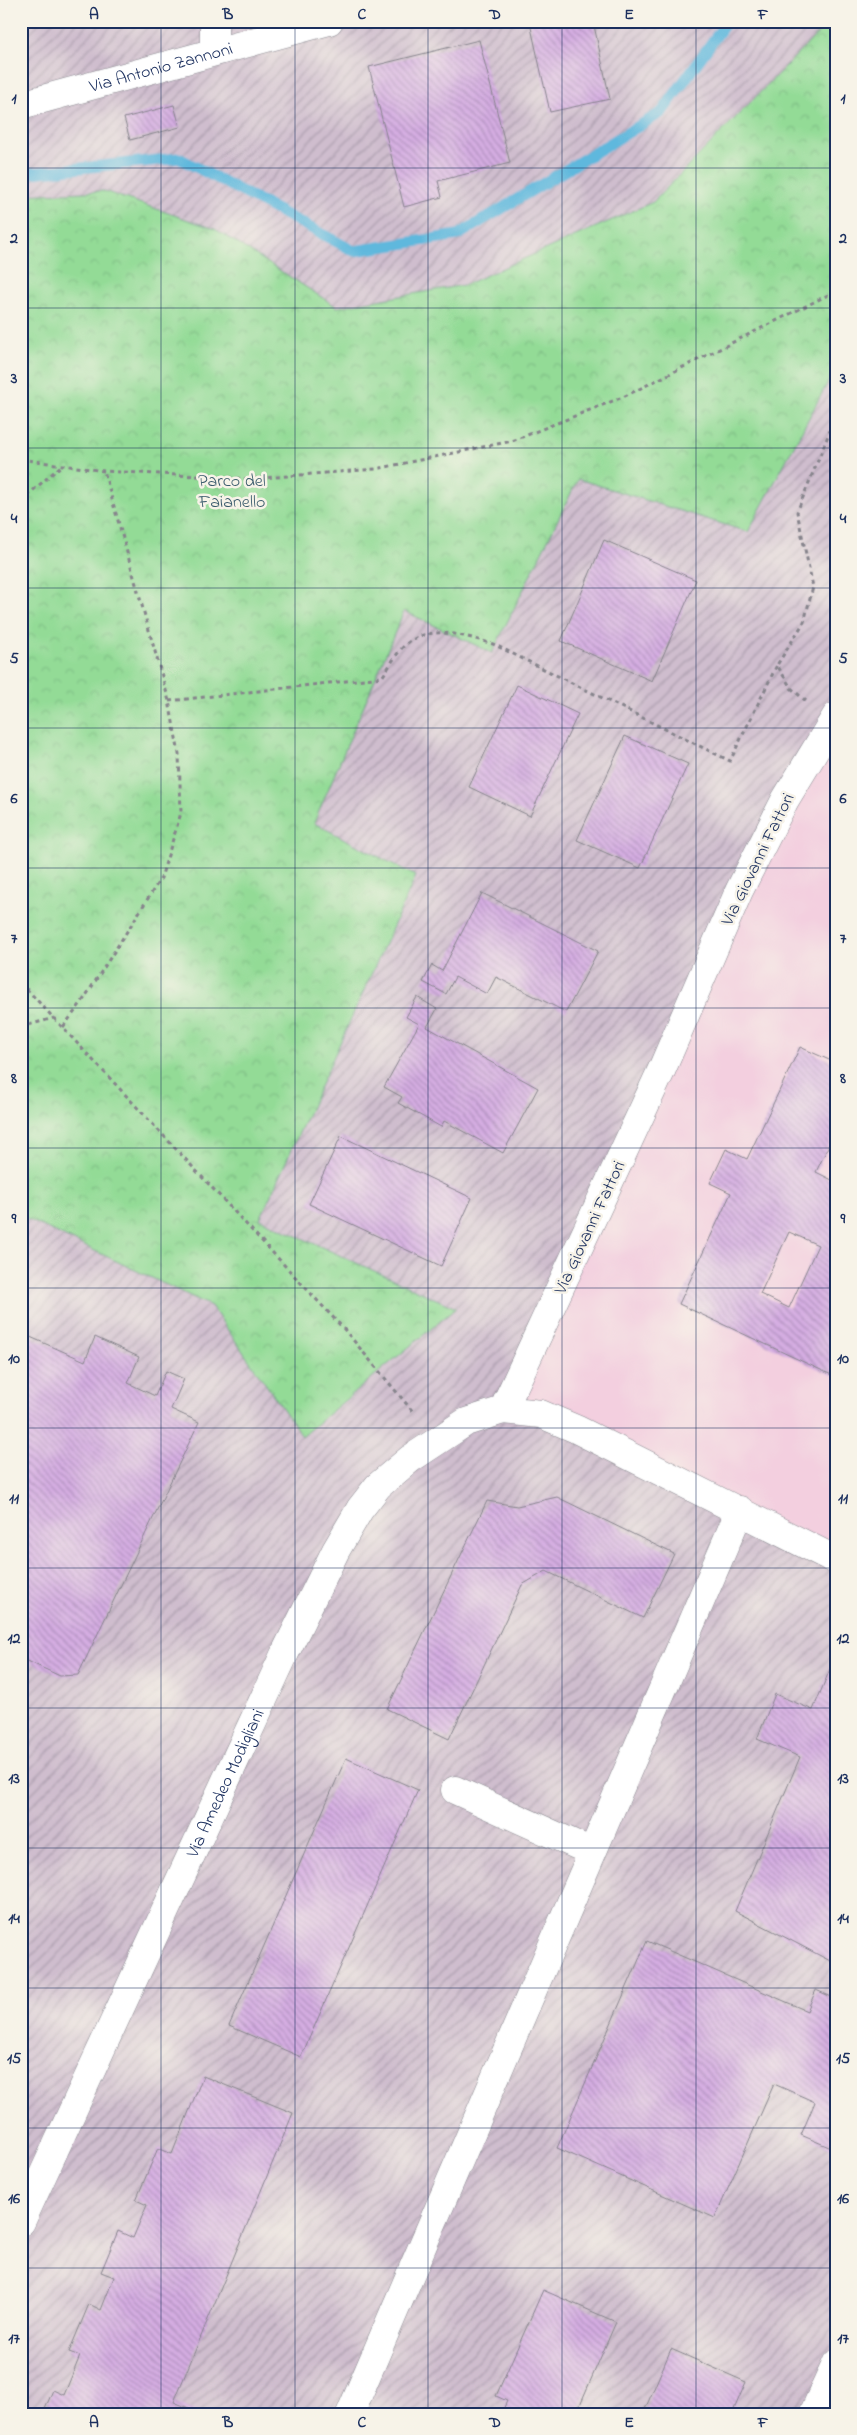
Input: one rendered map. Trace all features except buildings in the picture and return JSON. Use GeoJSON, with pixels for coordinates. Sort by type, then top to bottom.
{"type":"FeatureCollection","features":[{"type":"Feature","properties":{"kind":"street"},"geometry":{"type":"LineString","coordinates":[[214,21],[214,51]]}},
{"type":"Feature","properties":{"kind":"street","name":"Via Antonio Zannoni"},"geometry":{"type":"LineString","coordinates":[[21,104],[329,21]]}},
{"type":"Feature","properties":{"kind":"street","name":"Via Giovanni Fattori"},"geometry":{"type":"LineString","coordinates":[[503,1410],[662,1069],[739,891],[785,800],[833,719]]}},
{"type":"Feature","properties":{"kind":"street"},"geometry":{"type":"LineString","coordinates":[[503,1410],[541,1414],[740,1510],[836,1560]]}},
{"type":"Feature","properties":{"kind":"street","name":"Via Amedeo Modigliani"},"geometry":{"type":"LineString","coordinates":[[21,2222],[276,1673],[336,1550],[360,1509],[378,1486],[436,1439],[466,1422],[503,1410]]}},
{"type":"Feature","properties":{"kind":"street"},"geometry":{"type":"LineString","coordinates":[[350,2414],[740,1510]]}},
{"type":"Feature","properties":{"kind":"street"},"geometry":{"type":"LineString","coordinates":[[455,1790],[592,1852]]}},
{"type":"Feature","properties":{"kind":"street"},"geometry":{"type":"LineString","coordinates":[[813,2414],[836,2364]]}},
{"type":"Feature","properties":{"kind":"path"},"geometry":{"type":"LineString","coordinates":[[21,459],[104,471],[250,479],[376,469],[512,441],[625,396],[836,291]]}},
{"type":"Feature","properties":{"kind":"path"},"geometry":{"type":"LineString","coordinates":[[169,701],[382,677],[404,646],[428,634],[454,633],[493,644],[730,761],[777,665],[804,622],[813,587],[797,512],[836,416]]}},
{"type":"Feature","properties":{"kind":"path"},"geometry":{"type":"LineString","coordinates":[[21,501],[63,465]]}},
{"type":"Feature","properties":{"kind":"path"},"geometry":{"type":"LineString","coordinates":[[63,1027],[82,1002],[161,878],[181,813],[179,754],[169,701],[104,471]]}},
{"type":"Feature","properties":{"kind":"path"},"geometry":{"type":"LineString","coordinates":[[777,665],[791,688],[833,719]]}},
{"type":"Feature","properties":{"kind":"path"},"geometry":{"type":"LineString","coordinates":[[21,982],[343,1328],[436,1439]]}},
{"type":"Feature","properties":{"kind":"path"},"geometry":{"type":"LineString","coordinates":[[21,1027],[54,1018]]}},
{"type":"Feature","properties":{"kind":"shaded area"},"geometry":{"type":"Polygon","coordinates":[[[21,21],[830,21],[653,202],[464,285],[337,307],[215,229],[104,191],[21,195],[21,21]]]}},
{"type":"Feature","properties":{"kind":"shaded area"},"geometry":{"type":"Polygon","coordinates":[[[836,367],[836,720],[811,755],[517,1401],[836,1556],[836,2414],[21,2414],[21,1216],[211,1306],[302,1436],[455,1308],[260,1219],[415,876],[314,824],[404,611],[492,653],[578,479],[748,532],[836,367]]]}},
{"type":"Feature","properties":{"kind":"shaded area"},"geometry":{"type":"Polygon","coordinates":[[[836,720],[836,1556],[516,1401],[728,916],[836,720]]]}},
{"type":"Feature","properties":{"kind":"green space","name":"Parco del Faianello"},"geometry":{"type":"Polygon","coordinates":[[[830,21],[836,21],[836,367],[748,532],[578,479],[492,653],[404,611],[314,823],[416,876],[260,1219],[456,1308],[302,1436],[211,1306],[21,1216],[21,195],[104,191],[215,229],[337,307],[464,285],[653,202],[830,21]]]}},
{"type":"Feature","properties":{"kind":"waterway"},"geometry":{"type":"LineString","coordinates":[[21,174],[179,158],[354,251],[458,235],[662,112],[727,21]]}}]}
